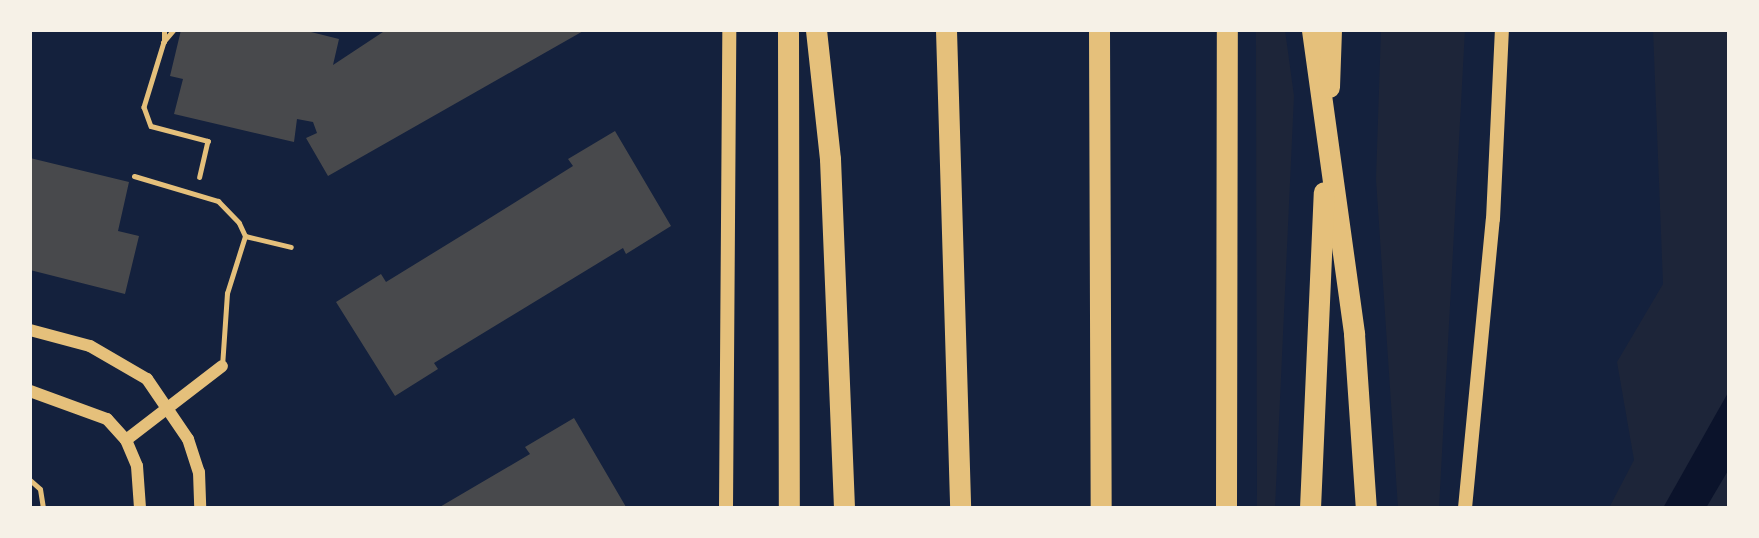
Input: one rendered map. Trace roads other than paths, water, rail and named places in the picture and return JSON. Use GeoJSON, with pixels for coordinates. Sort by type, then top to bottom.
{"type":"FeatureCollection","features":[{"type":"Feature","properties":{"kind":"highway"},"geometry":{"type":"LineString","coordinates":[[788,30],[789,508]]}},
{"type":"Feature","properties":{"kind":"highway"},"geometry":{"type":"LineString","coordinates":[[816,30],[830,159],[844,508]]}},
{"type":"Feature","properties":{"kind":"highway"},"geometry":{"type":"LineString","coordinates":[[946,30],[960,508]]}},
{"type":"Feature","properties":{"kind":"highway"},"geometry":{"type":"LineString","coordinates":[[1100,30],[1101,508]]}},
{"type":"Feature","properties":{"kind":"highway"},"geometry":{"type":"LineString","coordinates":[[1226,508],[1227,30]]}},
{"type":"Feature","properties":{"kind":"highway"},"geometry":{"type":"LineString","coordinates":[[1311,30],[1354,334],[1366,508]]}},
{"type":"Feature","properties":{"kind":"highway"},"geometry":{"type":"LineString","coordinates":[[1310,508],[1331,30]]}},
{"type":"Feature","properties":{"kind":"main road"},"geometry":{"type":"LineString","coordinates":[[726,508],[729,30]]}},
{"type":"Feature","properties":{"kind":"main road"},"geometry":{"type":"LineString","coordinates":[[1465,508],[1493,219],[1502,30]]}},
{"type":"Feature","properties":{"kind":"street"},"geometry":{"type":"LineString","coordinates":[[30,330],[122,361],[170,407],[199,472],[200,508]]}},
{"type":"Feature","properties":{"kind":"street"},"geometry":{"type":"LineString","coordinates":[[126,440],[222,366]]}},
{"type":"Feature","properties":{"kind":"street"},"geometry":{"type":"LineString","coordinates":[[30,391],[80,405],[107,419],[126,440],[137,466],[140,508]]}},
{"type":"Feature","properties":{"kind":"lane"},"geometry":{"type":"LineString","coordinates":[[134,176],[196,193],[229,210],[244,236],[227,293],[222,366]]}},
{"type":"Feature","properties":{"kind":"lane"},"geometry":{"type":"LineString","coordinates":[[244,236],[291,247]]}},
{"type":"Feature","properties":{"kind":"lane"},"geometry":{"type":"LineString","coordinates":[[30,480],[40,489],[43,508]]}}]}
